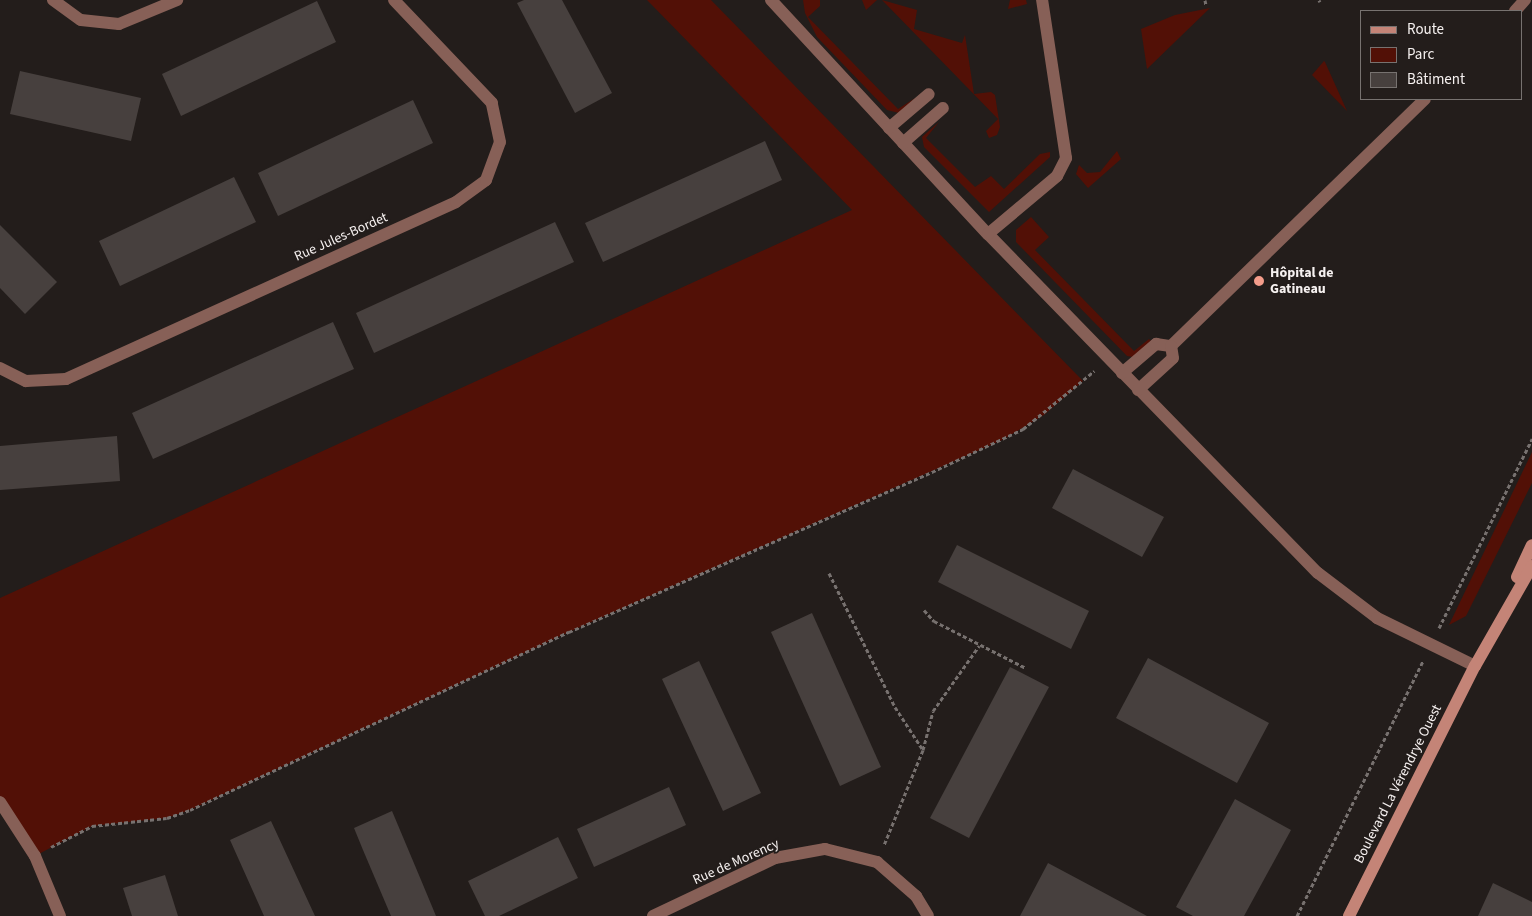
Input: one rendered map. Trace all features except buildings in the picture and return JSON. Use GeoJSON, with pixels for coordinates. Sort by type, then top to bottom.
{"type":"FeatureCollection","features":[{"type":"Feature","properties":{"kind":"main road","name":"Boulevard La Vérendrye Ouest"},"geometry":{"type":"LineString","coordinates":[[1349,916],[1475,666],[1532,545]]}},
{"type":"Feature","properties":{"kind":"main road","name":"Boulevard La Vérendrye Ouest"},"geometry":{"type":"LineString","coordinates":[[1475,666],[1532,566]]}},
{"type":"Feature","properties":{"kind":"street"},"geometry":{"type":"LineString","coordinates":[[53,0],[81,20],[119,24],[177,0]]}},
{"type":"Feature","properties":{"kind":"street","name":"Rue Jules-Bordet"},"geometry":{"type":"LineString","coordinates":[[0,368],[26,381],[66,379],[456,202],[486,180],[500,142],[492,103],[394,0]]}},
{"type":"Feature","properties":{"kind":"street"},"geometry":{"type":"LineString","coordinates":[[771,0],[988,234],[1318,573],[1377,618],[1432,642],[1475,666]]}},
{"type":"Feature","properties":{"kind":"street"},"geometry":{"type":"LineString","coordinates":[[784,14],[787,0]]}},
{"type":"Feature","properties":{"kind":"street"},"geometry":{"type":"LineString","coordinates":[[988,234],[1057,176],[1066,158],[1042,0]]}},
{"type":"Feature","properties":{"kind":"street"},"geometry":{"type":"LineString","coordinates":[[1516,10],[1525,0]]}},
{"type":"Feature","properties":{"kind":"street"},"geometry":{"type":"LineString","coordinates":[[890,128],[929,94]]}},
{"type":"Feature","properties":{"kind":"street"},"geometry":{"type":"LineString","coordinates":[[1172,346],[1424,100]]}},
{"type":"Feature","properties":{"kind":"street"},"geometry":{"type":"LineString","coordinates":[[903,143],[943,108]]}},
{"type":"Feature","properties":{"kind":"street"},"geometry":{"type":"LineString","coordinates":[[1122,373],[1156,344],[1172,346]]}},
{"type":"Feature","properties":{"kind":"street"},"geometry":{"type":"LineString","coordinates":[[1138,390],[1173,358],[1172,346]]}},
{"type":"Feature","properties":{"kind":"street"},"geometry":{"type":"LineString","coordinates":[[0,802],[35,856],[60,916]]}},
{"type":"Feature","properties":{"kind":"street","name":"Rue de Morency"},"geometry":{"type":"LineString","coordinates":[[653,916],[800,850],[852,852],[877,862],[916,896],[928,916]]}},
{"type":"Feature","properties":{"kind":"path"},"geometry":{"type":"LineString","coordinates":[[35,856],[92,826],[166,818],[190,810],[569,632],[1002,440],[1044,415],[1108,359]]}},
{"type":"Feature","properties":{"kind":"path"},"geometry":{"type":"LineString","coordinates":[[1297,916],[1532,439]]}},
{"type":"Feature","properties":{"kind":"path"},"geometry":{"type":"LineString","coordinates":[[829,573],[895,707],[923,750]]}},
{"type":"Feature","properties":{"kind":"path"},"geometry":{"type":"LineString","coordinates":[[924,610],[934,621],[979,646],[1026,668]]}},
{"type":"Feature","properties":{"kind":"path"},"geometry":{"type":"LineString","coordinates":[[877,862],[923,750],[933,711],[979,646]]}},
{"type":"Feature","properties":{"kind":"green space"},"geometry":{"type":"Polygon","coordinates":[[[647,0],[711,0],[1083,381],[1044,415],[1002,440],[569,632],[190,810],[167,818],[92,826],[35,856],[0,802],[0,598],[852,210],[647,0]]]}},
{"type":"Feature","properties":{"kind":"green space"},"geometry":{"type":"Polygon","coordinates":[[[803,0],[820,0],[820,6],[808,17],[898,109],[915,98],[899,113],[887,110],[817,37],[805,13],[803,0]]]}},
{"type":"Feature","properties":{"kind":"green space"},"geometry":{"type":"Polygon","coordinates":[[[862,0],[877,0],[866,10],[862,0]]]}},
{"type":"Feature","properties":{"kind":"green space"},"geometry":{"type":"Polygon","coordinates":[[[882,0],[917,10],[914,29],[962,43],[965,35],[974,94],[991,92],[995,95],[1000,127],[997,135],[989,138],[986,131],[998,119],[882,0]]]}},
{"type":"Feature","properties":{"kind":"green space"},"geometry":{"type":"Polygon","coordinates":[[[1010,0],[1026,0],[1027,4],[1008,9],[1010,0]]]}},
{"type":"Feature","properties":{"kind":"green space"},"geometry":{"type":"Polygon","coordinates":[[[1210,8],[1147,69],[1141,29],[1175,15],[1210,8]]]}},
{"type":"Feature","properties":{"kind":"green space"},"geometry":{"type":"Polygon","coordinates":[[[1325,62],[1347,111],[1312,75],[1325,62]]]}},
{"type":"Feature","properties":{"kind":"green space"},"geometry":{"type":"Polygon","coordinates":[[[939,122],[926,138],[975,187],[991,176],[1004,189],[1040,154],[1050,152],[1050,157],[989,212],[924,147],[922,137],[939,122]]]}},
{"type":"Feature","properties":{"kind":"green space"},"geometry":{"type":"Polygon","coordinates":[[[1117,151],[1121,159],[1088,188],[1076,174],[1079,165],[1087,173],[1100,172],[1117,151]]]}},
{"type":"Feature","properties":{"kind":"green space"},"geometry":{"type":"Polygon","coordinates":[[[1031,217],[1049,237],[1035,250],[1134,351],[1149,339],[1152,342],[1133,357],[1127,356],[1016,242],[1016,230],[1031,217]]]}},
{"type":"Feature","properties":{"kind":"green space"},"geometry":{"type":"Polygon","coordinates":[[[1532,452],[1532,483],[1466,616],[1449,625],[1532,452]]]}},
{"type":"Feature","properties":{"kind":"place","name":"Hôpital de Gatineau"},"geometry":{"type":"Point","coordinates":[1259,281]}}]}
